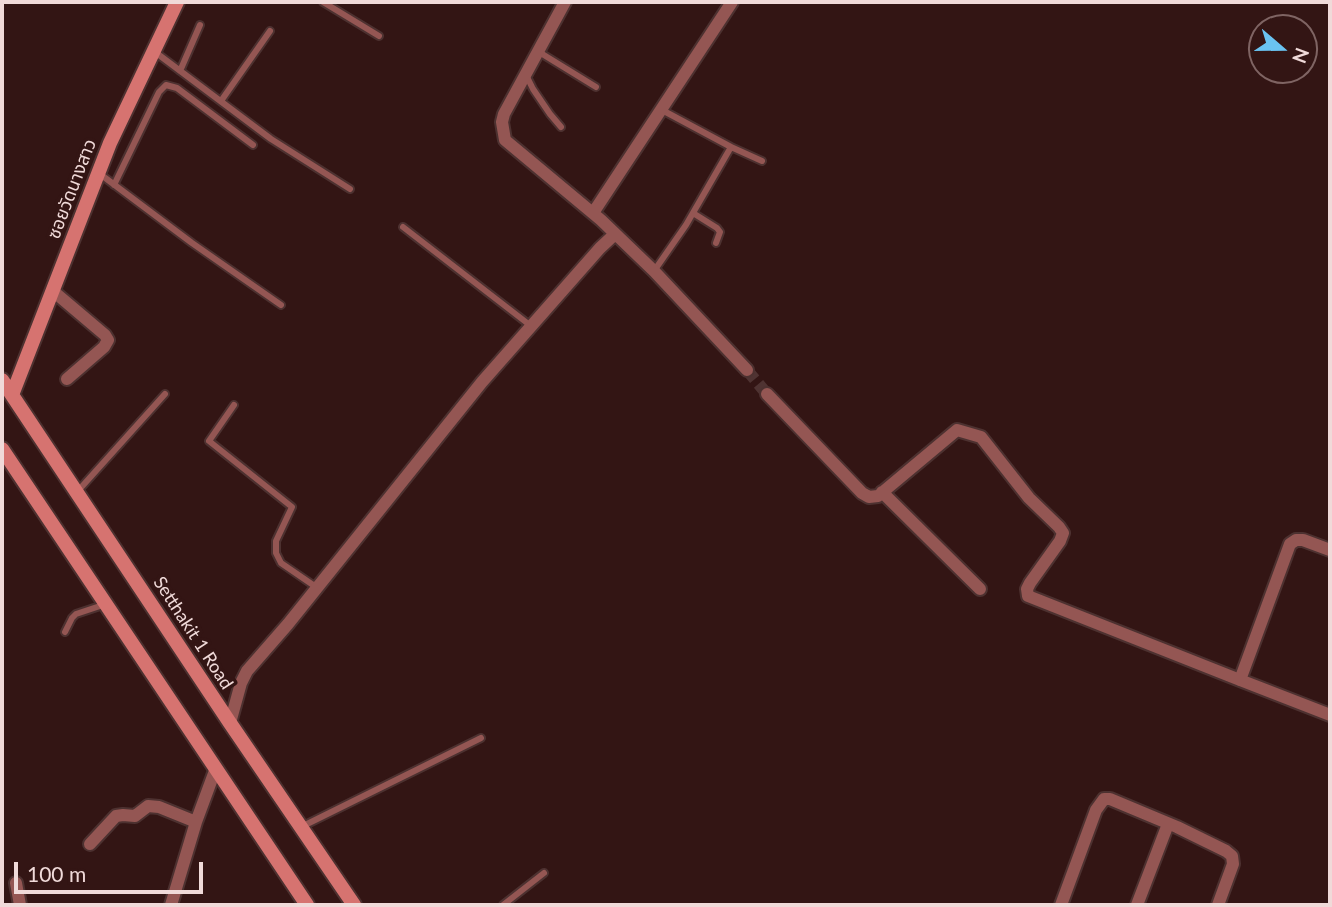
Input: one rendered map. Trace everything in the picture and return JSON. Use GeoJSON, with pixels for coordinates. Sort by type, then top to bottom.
{"type":"FeatureCollection","features":[{"type":"Feature","properties":{"kind":"main road","name":"ซอยวัดนางสาว"},"geometry":{"type":"LineString","coordinates":[[12,395],[110,143],[177,2]]}},
{"type":"Feature","properties":{"kind":"main road","name":"Setthakit 1 Road"},"geometry":{"type":"LineString","coordinates":[[2,380],[354,905]]}},
{"type":"Feature","properties":{"kind":"main road"},"geometry":{"type":"LineString","coordinates":[[2,449],[307,905]]}},
{"type":"Feature","properties":{"kind":"street"},"geometry":{"type":"LineString","coordinates":[[565,2],[504,114],[502,122],[505,140],[593,213],[654,271],[747,370]]}},
{"type":"Feature","properties":{"kind":"street"},"geometry":{"type":"LineString","coordinates":[[593,213],[733,2]]}},
{"type":"Feature","properties":{"kind":"street"},"geometry":{"type":"LineString","coordinates":[[230,723],[243,677],[482,382],[615,234]]}},
{"type":"Feature","properties":{"kind":"street"},"geometry":{"type":"LineString","coordinates":[[53,291],[105,334],[108,340],[104,347],[68,379]]}},
{"type":"Feature","properties":{"kind":"street"},"geometry":{"type":"LineString","coordinates":[[767,394],[862,493],[869,497],[878,496],[957,430],[981,437],[1029,498],[1063,533],[1030,583],[1028,596],[1330,715]]}},
{"type":"Feature","properties":{"kind":"street"},"geometry":{"type":"LineString","coordinates":[[882,492],[979,589]]}},
{"type":"Feature","properties":{"kind":"street"},"geometry":{"type":"LineString","coordinates":[[1240,681],[1290,544],[1303,540],[1330,550]]}},
{"type":"Feature","properties":{"kind":"street"},"geometry":{"type":"LineString","coordinates":[[170,905],[216,768]]}},
{"type":"Feature","properties":{"kind":"street"},"geometry":{"type":"LineString","coordinates":[[1060,905],[1097,810],[1104,799],[1110,799],[1168,824],[1232,856],[1233,864],[1218,905]]}},
{"type":"Feature","properties":{"kind":"street"},"geometry":{"type":"LineString","coordinates":[[90,844],[116,816],[135,816],[148,806],[159,807],[196,822]]}},
{"type":"Feature","properties":{"kind":"street"},"geometry":{"type":"LineString","coordinates":[[1137,905],[1168,824]]}},
{"type":"Feature","properties":{"kind":"street"},"geometry":{"type":"LineString","coordinates":[[16,883],[20,905]]}},
{"type":"Feature","properties":{"kind":"lane"},"geometry":{"type":"LineString","coordinates":[[323,2],[379,36]]}},
{"type":"Feature","properties":{"kind":"lane"},"geometry":{"type":"LineString","coordinates":[[180,71],[200,24]]}},
{"type":"Feature","properties":{"kind":"lane"},"geometry":{"type":"LineString","coordinates":[[221,102],[270,31]]}},
{"type":"Feature","properties":{"kind":"lane"},"geometry":{"type":"LineString","coordinates":[[153,51],[271,139],[350,189]]}},
{"type":"Feature","properties":{"kind":"lane"},"geometry":{"type":"LineString","coordinates":[[539,52],[596,87]]}},
{"type":"Feature","properties":{"kind":"lane"},"geometry":{"type":"LineString","coordinates":[[526,73],[533,89],[561,127]]}},
{"type":"Feature","properties":{"kind":"lane"},"geometry":{"type":"LineString","coordinates":[[114,185],[159,92],[166,85],[177,88],[253,145]]}},
{"type":"Feature","properties":{"kind":"lane"},"geometry":{"type":"LineString","coordinates":[[661,110],[731,147],[762,160]]}},
{"type":"Feature","properties":{"kind":"lane"},"geometry":{"type":"LineString","coordinates":[[654,271],[693,213],[731,147]]}},
{"type":"Feature","properties":{"kind":"lane"},"geometry":{"type":"LineString","coordinates":[[98,173],[281,305]]}},
{"type":"Feature","properties":{"kind":"lane"},"geometry":{"type":"LineString","coordinates":[[693,213],[718,228],[720,232],[716,243]]}},
{"type":"Feature","properties":{"kind":"lane"},"geometry":{"type":"LineString","coordinates":[[403,227],[531,326]]}},
{"type":"Feature","properties":{"kind":"lane"},"geometry":{"type":"LineString","coordinates":[[77,492],[164,394]]}},
{"type":"Feature","properties":{"kind":"lane"},"geometry":{"type":"LineString","coordinates":[[234,405],[209,441],[292,507],[276,541],[276,553],[281,563],[316,587]]}},
{"type":"Feature","properties":{"kind":"lane"},"geometry":{"type":"LineString","coordinates":[[65,632],[76,614],[106,604]]}},
{"type":"Feature","properties":{"kind":"lane"},"geometry":{"type":"LineString","coordinates":[[302,827],[481,738]]}},
{"type":"Feature","properties":{"kind":"lane"},"geometry":{"type":"LineString","coordinates":[[503,905],[544,873]]}},
{"type":"Feature","properties":{"kind":"tunnel"},"geometry":{"type":"LineString","coordinates":[[747,370],[767,394]]}}]}
